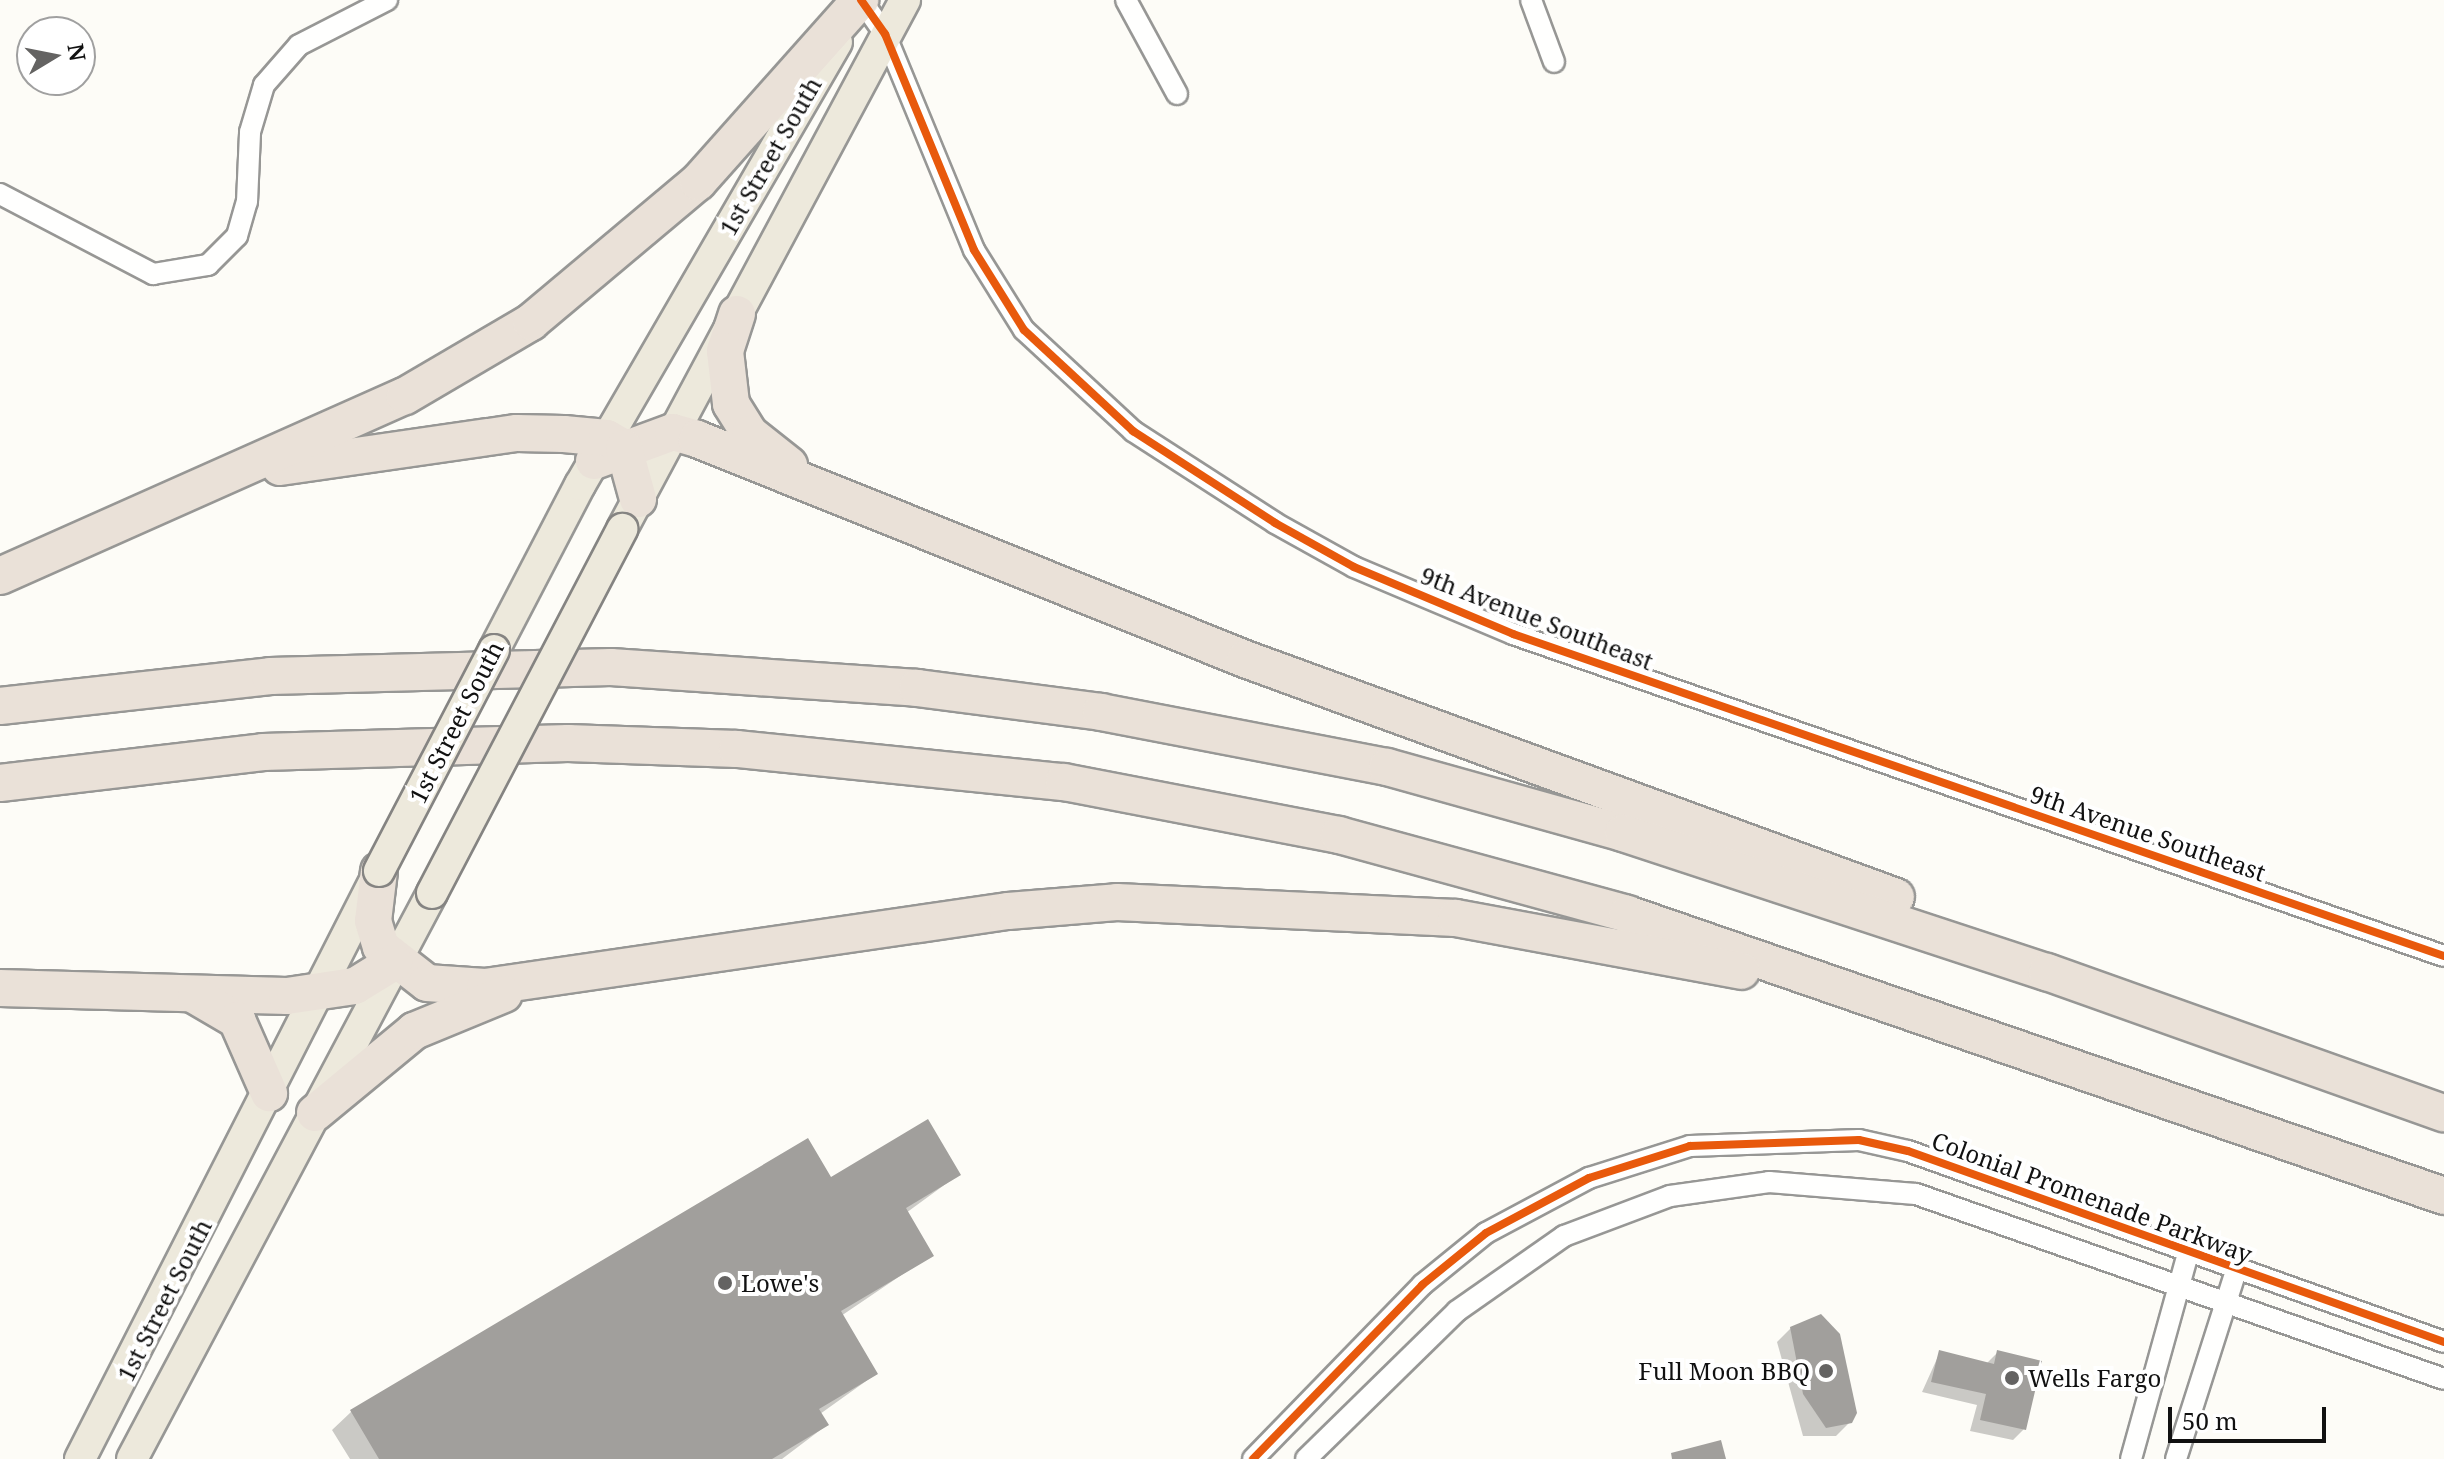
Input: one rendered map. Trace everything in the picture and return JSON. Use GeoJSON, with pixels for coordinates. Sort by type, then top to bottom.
{"type":"FeatureCollection","features":[{"type":"Feature","properties":{"kind":"highway"},"geometry":{"type":"LineString","coordinates":[[0,576],[405,396],[531,322],[698,182],[861,0]]}},
{"type":"Feature","properties":{"kind":"highway"},"geometry":{"type":"LineString","coordinates":[[737,314],[725,351],[739,420],[831,492]]}},
{"type":"Feature","properties":{"kind":"highway"},"geometry":{"type":"LineString","coordinates":[[177,495],[283,466],[390,449],[517,433],[601,458],[673,432],[831,492],[1245,659],[1975,924],[2047,972]]}},
{"type":"Feature","properties":{"kind":"highway"},"geometry":{"type":"LineString","coordinates":[[601,458],[630,514]]}},
{"type":"Feature","properties":{"kind":"highway"},"geometry":{"type":"LineString","coordinates":[[0,706],[270,676],[611,667],[995,697],[1387,767],[1623,833],[2047,972],[2444,1113]]}},
{"type":"Feature","properties":{"kind":"highway"},"geometry":{"type":"LineString","coordinates":[[0,783],[375,746],[568,743],[887,761],[1064,782],[1339,835],[1612,909],[2444,1196]]}},
{"type":"Feature","properties":{"kind":"highway"},"geometry":{"type":"LineString","coordinates":[[379,871],[373,921],[394,962],[427,983],[485,987],[1008,911],[1117,902],[1456,918],[1830,985]]}},
{"type":"Feature","properties":{"kind":"highway"},"geometry":{"type":"LineString","coordinates":[[0,988],[183,994],[320,993],[355,986],[394,962]]}},
{"type":"Feature","properties":{"kind":"highway"},"geometry":{"type":"LineString","coordinates":[[315,1113],[414,1031],[547,979]]}},
{"type":"Feature","properties":{"kind":"highway"},"geometry":{"type":"LineString","coordinates":[[183,994],[210,998],[237,1020],[269,1093]]}},
{"type":"Feature","properties":{"kind":"main road","name":"1st Street South"},"geometry":{"type":"LineString","coordinates":[[80,1459],[320,993],[379,871],[601,458],[861,0]]}},
{"type":"Feature","properties":{"kind":"main road","name":"1st Street South"},"geometry":{"type":"LineString","coordinates":[[141,1452],[394,962],[905,0]]}},
{"type":"Feature","properties":{"kind":"street"},"geometry":{"type":"LineString","coordinates":[[0,194],[153,274],[181,275],[208,265],[237,236],[247,202],[250,132],[264,85],[299,45],[387,0]]}},
{"type":"Feature","properties":{"kind":"street","name":"9th Avenue Southeast"},"geometry":{"type":"LineString","coordinates":[[861,0],[885,34],[954,210],[1024,330],[1133,431],[1275,523],[1354,567],[1513,634],[2444,956]]}},
{"type":"Feature","properties":{"kind":"street"},"geometry":{"type":"LineString","coordinates":[[1126,0],[1177,94]]}},
{"type":"Feature","properties":{"kind":"street"},"geometry":{"type":"LineString","coordinates":[[1531,0],[1554,62]]}},
{"type":"Feature","properties":{"kind":"street","name":"Colonial Promenade Parkway"},"geometry":{"type":"LineString","coordinates":[[1253,1459],[1422,1285],[1486,1233],[1589,1178],[1690,1146],[1859,1140],[2057,1201],[2236,1271],[2444,1342]]}},
{"type":"Feature","properties":{"kind":"street"},"geometry":{"type":"LineString","coordinates":[[1306,1459],[1504,1272],[1607,1216],[1670,1196],[1802,1180],[1916,1194],[2444,1379]]}},
{"type":"Feature","properties":{"kind":"street"},"geometry":{"type":"LineString","coordinates":[[2131,1459],[2188,1253]]}},
{"type":"Feature","properties":{"kind":"street"},"geometry":{"type":"LineString","coordinates":[[2176,1459],[2236,1271]]}},
{"type":"Feature","properties":{"kind":"building","name":"Lowe's"},"geometry":{"type":"Polygon","coordinates":[[[928,1119],[961,1175],[906,1208],[934,1256],[841,1311],[878,1374],[819,1409],[829,1425],[772,1459],[379,1459],[350,1410],[808,1138],[831,1177],[928,1119]]]}},
{"type":"Feature","properties":{"kind":"building","name":"Full Moon BBQ"},"geometry":{"type":"Polygon","coordinates":[[[1821,1314],[1840,1334],[1857,1413],[1852,1423],[1826,1428],[1803,1394],[1790,1327],[1821,1314]]]}},
{"type":"Feature","properties":{"kind":"building","name":"Wells Fargo"},"geometry":{"type":"Polygon","coordinates":[[[1939,1350],[1994,1364],[1997,1350],[2042,1361],[2026,1430],[1980,1420],[1986,1394],[1931,1382],[1939,1350]]]}},
{"type":"Feature","properties":{"kind":"building"},"geometry":{"type":"Polygon","coordinates":[[[1721,1440],[1726,1459],[1672,1459],[1671,1453],[1721,1440]]]}},
{"type":"Feature","properties":{"kind":"cycle path"},"geometry":{"type":"LineString","coordinates":[[861,0],[885,34],[974,250],[1024,330],[1133,431],[1275,523],[1354,567],[1513,634],[2444,956]]}},
{"type":"Feature","properties":{"kind":"cycle path"},"geometry":{"type":"LineString","coordinates":[[1253,1459],[1422,1285],[1486,1233],[1589,1178],[1690,1146],[1859,1140],[1908,1151],[2444,1342]]}},
{"type":"Feature","properties":{"kind":"place","name":"Lowe's"},"geometry":{"type":"Point","coordinates":[725,1283]}},
{"type":"Feature","properties":{"kind":"place","name":"Full Moon BBQ"},"geometry":{"type":"Point","coordinates":[1826,1371]}},
{"type":"Feature","properties":{"kind":"place","name":"Wells Fargo"},"geometry":{"type":"Point","coordinates":[2012,1378]}}]}
